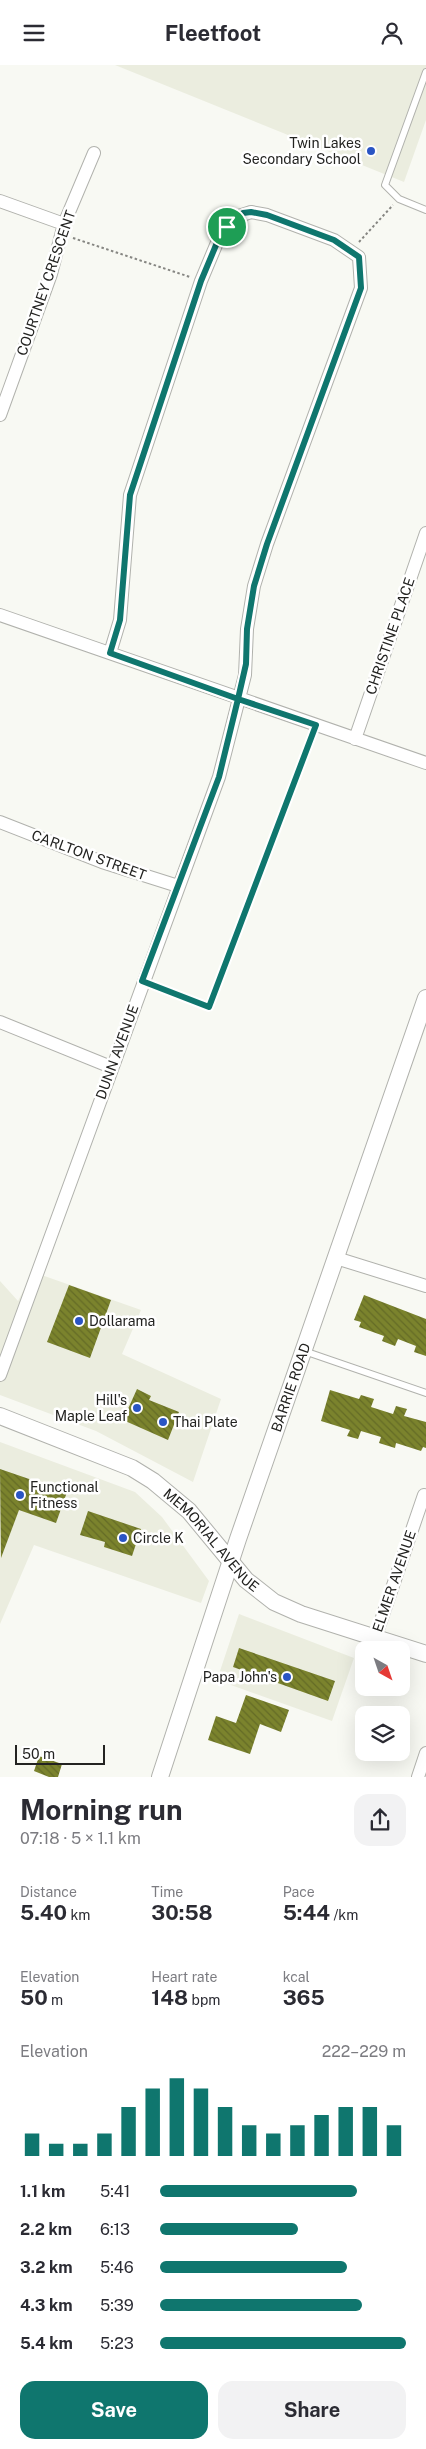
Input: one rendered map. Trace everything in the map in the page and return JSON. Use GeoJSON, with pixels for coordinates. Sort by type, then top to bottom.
{"type":"FeatureCollection","features":[{"type":"Feature","properties":{"kind":"street","name":"COURTNEY CRESCENT"},"geometry":{"type":"LineString","coordinates":[[0,415],[51,274],[63,229],[94,153]]}},
{"type":"Feature","properties":{"kind":"street"},"geometry":{"type":"LineString","coordinates":[[0,201],[63,229]]}},
{"type":"Feature","properties":{"kind":"street"},"geometry":{"type":"LineString","coordinates":[[110,653],[120,620],[130,495],[201,281],[219,238],[236,217],[243,213],[251,212],[267,215],[334,240],[351,251]]}},
{"type":"Feature","properties":{"kind":"street","name":"DUNN AVENUE"},"geometry":{"type":"LineString","coordinates":[[0,1375],[142,981],[219,777],[246,664],[247,629],[254,586],[267,544],[361,288],[359,257],[351,251]]}},
{"type":"Feature","properties":{"kind":"street","name":"CHRISTINE PLACE"},"geometry":{"type":"LineString","coordinates":[[355,739],[426,533]]}},
{"type":"Feature","properties":{"kind":"street"},"geometry":{"type":"LineString","coordinates":[[1,617],[426,763]]}},
{"type":"Feature","properties":{"kind":"street","name":"CARLTON STREET"},"geometry":{"type":"LineString","coordinates":[[0,822],[102,862],[178,886]]}},
{"type":"Feature","properties":{"kind":"street","name":"BARRIE ROAD"},"geometry":{"type":"LineString","coordinates":[[160,1777],[231,1562],[426,999]]}},
{"type":"Feature","properties":{"kind":"street"},"geometry":{"type":"LineString","coordinates":[[0,1022],[111,1067]]}},
{"type":"Feature","properties":{"kind":"street"},"geometry":{"type":"LineString","coordinates":[[336,1258],[426,1286]]}},
{"type":"Feature","properties":{"kind":"street","name":"MEMORIAL AVENUE"},"geometry":{"type":"LineString","coordinates":[[0,1416],[132,1468],[153,1481],[190,1511],[259,1593],[274,1602],[300,1614],[426,1654]]}},
{"type":"Feature","properties":{"kind":"street","name":"ELMER AVENUE"},"geometry":{"type":"LineString","coordinates":[[374,1638],[424,1495]]}},
{"type":"Feature","properties":{"kind":"street"},"geometry":{"type":"LineString","coordinates":[[418,1777],[426,1753]]}},
{"type":"Feature","properties":{"kind":"lane"},"geometry":{"type":"LineString","coordinates":[[426,72],[385,185],[399,199],[426,210]]}},
{"type":"Feature","properties":{"kind":"lane"},"geometry":{"type":"LineString","coordinates":[[142,981],[209,1007],[316,725]]}},
{"type":"Feature","properties":{"kind":"lane"},"geometry":{"type":"LineString","coordinates":[[304,1351],[426,1393]]}},
{"type":"Feature","properties":{"kind":"path"},"geometry":{"type":"LineString","coordinates":[[351,251],[399,199]]}},
{"type":"Feature","properties":{"kind":"path"},"geometry":{"type":"LineString","coordinates":[[63,229],[201,281]]}},
{"type":"Feature","properties":{"kind":"shaded area","name":"Twin Lakes Secondary School"},"geometry":{"type":"Polygon","coordinates":[[[115,65],[426,65],[426,120],[404,182],[115,65]]]}},
{"type":"Feature","properties":{"kind":"shaded area"},"geometry":{"type":"Polygon","coordinates":[[[33,1272],[141,1310],[122,1354],[221,1399],[193,1482],[96,1431],[0,1395],[0,1281],[18,1301],[33,1272]]]}},
{"type":"Feature","properties":{"kind":"shaded area"},"geometry":{"type":"Polygon","coordinates":[[[0,1442],[135,1492],[162,1517],[209,1581],[201,1603],[34,1545],[0,1624],[0,1442]]]}},
{"type":"Feature","properties":{"kind":"shaded area"},"geometry":{"type":"Polygon","coordinates":[[[239,1614],[354,1658],[332,1721],[217,1680],[239,1614]]]}},
{"type":"Feature","properties":{"kind":"building","name":"Dollarama"},"geometry":{"type":"Polygon","coordinates":[[[69,1285],[111,1300],[90,1358],[47,1342],[69,1285]]]}},
{"type":"Feature","properties":{"kind":"building"},"geometry":{"type":"Polygon","coordinates":[[[364,1295],[426,1319],[426,1356],[414,1352],[416,1346],[398,1339],[395,1346],[382,1341],[384,1336],[359,1327],[361,1322],[354,1320],[364,1295]]]}},
{"type":"Feature","properties":{"kind":"building"},"geometry":{"type":"Polygon","coordinates":[[[137,1389],[151,1396],[149,1400],[179,1412],[168,1440],[123,1420],[137,1389]]]}},
{"type":"Feature","properties":{"kind":"building"},"geometry":{"type":"Polygon","coordinates":[[[330,1390],[359,1399],[361,1395],[374,1399],[371,1407],[393,1414],[396,1406],[407,1409],[404,1416],[426,1422],[426,1448],[423,1447],[421,1451],[396,1443],[395,1448],[379,1443],[381,1437],[361,1431],[358,1439],[347,1436],[350,1430],[321,1421],[330,1390]]]}},
{"type":"Feature","properties":{"kind":"building"},"geometry":{"type":"Polygon","coordinates":[[[0,1469],[67,1492],[56,1523],[19,1510],[1,1558],[0,1469]]]}},
{"type":"Feature","properties":{"kind":"building"},"geometry":{"type":"Polygon","coordinates":[[[88,1511],[141,1529],[132,1556],[104,1547],[105,1542],[80,1535],[88,1511]]]}},
{"type":"Feature","properties":{"kind":"building"},"geometry":{"type":"Polygon","coordinates":[[[239,1648],[335,1681],[328,1701],[233,1667],[239,1648]]]}},
{"type":"Feature","properties":{"kind":"building"},"geometry":{"type":"Polygon","coordinates":[[[246,1695],[289,1710],[281,1732],[260,1724],[250,1754],[208,1740],[216,1716],[236,1723],[246,1695]]]}},
{"type":"Feature","properties":{"kind":"building"},"geometry":{"type":"Polygon","coordinates":[[[39,1756],[62,1764],[58,1777],[49,1777],[34,1771],[39,1756]]]}},
{"type":"Feature","properties":{"kind":"place","name":"Twin Lakes Secondary School"},"geometry":{"type":"Point","coordinates":[371,151]}},
{"type":"Feature","properties":{"kind":"place","name":"Dollarama"},"geometry":{"type":"Point","coordinates":[79,1321]}},
{"type":"Feature","properties":{"kind":"place","name":"Hill's Maple Leaf"},"geometry":{"type":"Point","coordinates":[137,1408]}},
{"type":"Feature","properties":{"kind":"place","name":"Thai Plate"},"geometry":{"type":"Point","coordinates":[163,1422]}},
{"type":"Feature","properties":{"kind":"place","name":"Functional Fitness"},"geometry":{"type":"Point","coordinates":[20,1495]}},
{"type":"Feature","properties":{"kind":"place","name":"Circle K"},"geometry":{"type":"Point","coordinates":[123,1538]}},
{"type":"Feature","properties":{"kind":"place","name":"Papa John's"},"geometry":{"type":"Point","coordinates":[287,1677]}},
{"type":"Feature","properties":{"kind":"route"},"geometry":{"type":"LineString","coordinates":[[227,227],[219,238],[201,281],[130,495],[120,620],[110,653],[238,699],[219,777],[142,981],[209,1007],[316,725],[238,699],[245,675],[247,629],[254,586],[267,544],[361,288],[359,257],[334,240],[267,215],[251,212],[243,213],[236,217],[227,227]]}}]}
